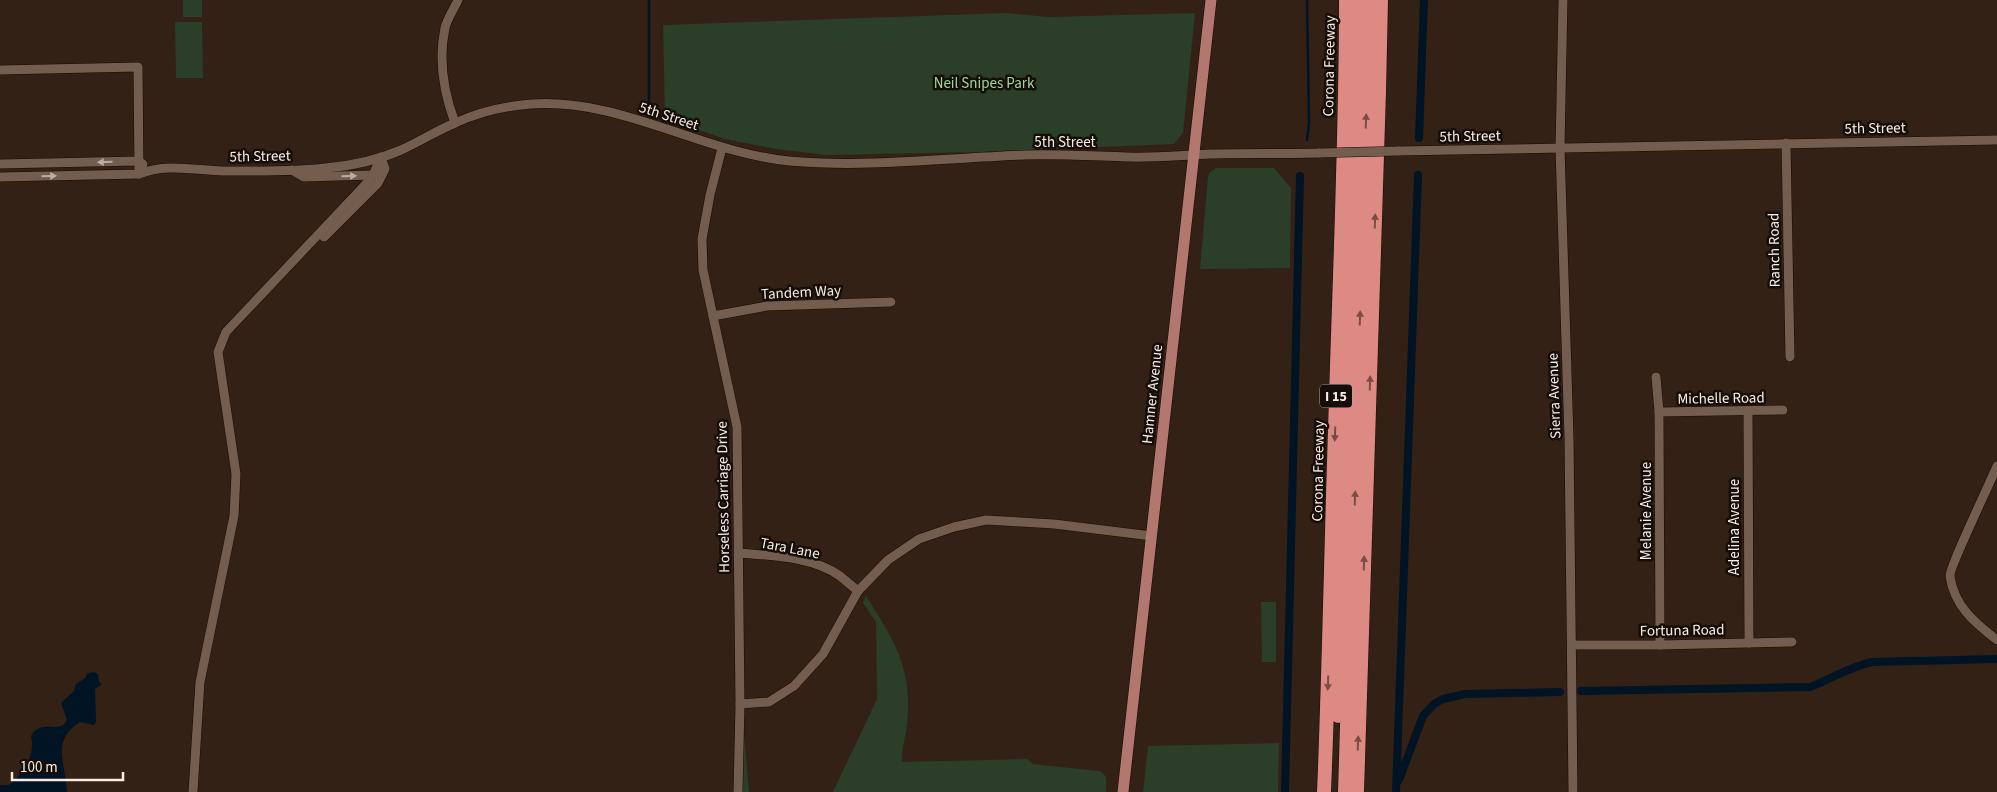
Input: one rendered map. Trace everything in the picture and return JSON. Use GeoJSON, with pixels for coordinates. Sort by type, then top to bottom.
{"type":"FeatureCollection","features":[{"type":"Feature","properties":{"kind":"highway","name":"Corona Freeway"},"geometry":{"type":"LineString","coordinates":[[1324,792],[1330,651],[1346,91],[1346,0]]}},
{"type":"Feature","properties":{"kind":"highway"},"geometry":{"type":"LineString","coordinates":[[1345,792],[1357,0]]}},
{"type":"Feature","properties":{"kind":"highway"},"geometry":{"type":"LineString","coordinates":[[1336,792],[1347,580],[1368,0]]}},
{"type":"Feature","properties":{"kind":"highway","name":"I 15"},"geometry":{"type":"LineString","coordinates":[[1357,792],[1379,92],[1380,0]]}},
{"type":"Feature","properties":{"kind":"highway","name":"I 15"},"geometry":{"type":"LineString","coordinates":[[1330,651],[1347,580]]}},
{"type":"Feature","properties":{"kind":"highway"},"geometry":{"type":"LineString","coordinates":[[1347,580],[1361,652]]}},
{"type":"Feature","properties":{"kind":"main road","name":"Hamner Avenue"},"geometry":{"type":"LineString","coordinates":[[1123,792],[1211,0]]}},
{"type":"Feature","properties":{"kind":"street"},"geometry":{"type":"LineString","coordinates":[[455,123],[444,86],[442,56],[445,27],[458,0]]}},
{"type":"Feature","properties":{"kind":"street","name":"Sierra Avenue"},"geometry":{"type":"LineString","coordinates":[[1563,0],[1560,148],[1569,438],[1574,792]]}},
{"type":"Feature","properties":{"kind":"street"},"geometry":{"type":"LineString","coordinates":[[0,70],[138,67],[139,174]]}},
{"type":"Feature","properties":{"kind":"street","name":"5th Street"},"geometry":{"type":"LineString","coordinates":[[0,164],[138,161],[152,168],[223,171],[292,170],[342,166],[400,151],[455,123],[480,113],[532,104],[580,106],[641,120],[722,148],[766,158],[814,162],[915,162],[1082,154],[1128,158],[1427,150],[1997,140]]}},
{"type":"Feature","properties":{"kind":"street","name":"Ranch Road"},"geometry":{"type":"LineString","coordinates":[[1786,143],[1790,357]]}},
{"type":"Feature","properties":{"kind":"street","name":"Horseless Carriage Drive"},"geometry":{"type":"LineString","coordinates":[[722,148],[710,195],[702,239],[703,270],[737,427],[740,704],[738,792]]}},
{"type":"Feature","properties":{"kind":"street"},"geometry":{"type":"LineString","coordinates":[[256,302],[260,294],[301,254],[373,175],[381,157]]}},
{"type":"Feature","properties":{"kind":"street"},"geometry":{"type":"LineString","coordinates":[[193,792],[200,682],[234,516],[236,474],[218,352],[226,332],[256,302],[264,298],[378,183],[385,169],[381,157]]}},
{"type":"Feature","properties":{"kind":"street","name":"5th Street"},"geometry":{"type":"LineString","coordinates":[[0,177],[139,174],[152,168]]}},
{"type":"Feature","properties":{"kind":"street"},"geometry":{"type":"LineString","coordinates":[[292,170],[304,177],[373,175]]}},
{"type":"Feature","properties":{"kind":"street","name":"Tandem Way"},"geometry":{"type":"LineString","coordinates":[[713,316],[767,306],[891,302]]}},
{"type":"Feature","properties":{"kind":"street","name":"Melanie Avenue"},"geometry":{"type":"LineString","coordinates":[[1656,377],[1659,412],[1660,645]]}},
{"type":"Feature","properties":{"kind":"street","name":"Michelle Road"},"geometry":{"type":"LineString","coordinates":[[1659,412],[1783,410]]}},
{"type":"Feature","properties":{"kind":"street","name":"Adelina Avenue"},"geometry":{"type":"LineString","coordinates":[[1748,412],[1749,643]]}},
{"type":"Feature","properties":{"kind":"street"},"geometry":{"type":"LineString","coordinates":[[1997,466],[1950,574],[1957,600],[1974,622],[1997,640]]}},
{"type":"Feature","properties":{"kind":"street"},"geometry":{"type":"LineString","coordinates":[[740,704],[769,702],[794,686],[823,654],[858,592],[888,560],[919,539],[954,527],[986,520],[1054,524],[1152,536]]}},
{"type":"Feature","properties":{"kind":"street","name":"Tara Lane"},"geometry":{"type":"LineString","coordinates":[[739,553],[777,556],[811,562],[839,575],[858,592]]}},
{"type":"Feature","properties":{"kind":"street","name":"Fortuna Road"},"geometry":{"type":"LineString","coordinates":[[1572,645],[1792,642]]}},
{"type":"Feature","properties":{"kind":"green space"},"geometry":{"type":"Polygon","coordinates":[[[183,0],[202,0],[202,17],[183,17],[183,0]]]}},
{"type":"Feature","properties":{"kind":"green space","name":"Neil Snipes Park"},"geometry":{"type":"Polygon","coordinates":[[[1006,13],[1049,17],[1195,13],[1183,133],[1174,144],[978,152],[826,155],[776,149],[725,139],[665,118],[663,25],[1006,13]]]}},
{"type":"Feature","properties":{"kind":"green space"},"geometry":{"type":"Polygon","coordinates":[[[175,22],[202,22],[203,78],[176,78],[175,22]]]}},
{"type":"Feature","properties":{"kind":"green space"},"geometry":{"type":"Polygon","coordinates":[[[1216,168],[1274,168],[1291,188],[1290,268],[1200,269],[1208,177],[1209,173],[1216,168]]]}},
{"type":"Feature","properties":{"kind":"green space"},"geometry":{"type":"Polygon","coordinates":[[[866,596],[893,641],[904,670],[908,704],[902,762],[1027,759],[1033,764],[1099,771],[1106,777],[1106,792],[833,792],[877,699],[876,622],[863,603],[866,596]]]}},
{"type":"Feature","properties":{"kind":"green space"},"geometry":{"type":"Polygon","coordinates":[[[1261,602],[1276,602],[1276,662],[1262,662],[1261,602]]]}},
{"type":"Feature","properties":{"kind":"green space"},"geometry":{"type":"Polygon","coordinates":[[[743,723],[749,792],[742,792],[743,723]]]}},
{"type":"Feature","properties":{"kind":"green space"},"geometry":{"type":"Polygon","coordinates":[[[1279,743],[1278,792],[1143,792],[1148,746],[1279,743]]]}},
{"type":"Feature","properties":{"kind":"water"},"geometry":{"type":"Polygon","coordinates":[[[94,672],[98,674],[99,682],[102,684],[95,689],[96,722],[94,725],[80,722],[71,729],[62,745],[67,792],[0,792],[0,785],[9,785],[27,764],[32,750],[31,736],[40,728],[64,724],[67,720],[61,703],[74,691],[76,684],[85,678],[88,673],[94,672]]]}},
{"type":"Feature","properties":{"kind":"waterway"},"geometry":{"type":"LineString","coordinates":[[649,0],[649,110]]}},
{"type":"Feature","properties":{"kind":"waterway"},"geometry":{"type":"LineString","coordinates":[[1307,0],[1309,123],[1307,140]]}},
{"type":"Feature","properties":{"kind":"waterway"},"geometry":{"type":"LineString","coordinates":[[1419,138],[1424,0]]}},
{"type":"Feature","properties":{"kind":"waterway"},"geometry":{"type":"LineString","coordinates":[[1396,792],[1418,175]]}},
{"type":"Feature","properties":{"kind":"waterway"},"geometry":{"type":"LineString","coordinates":[[1285,792],[1300,176]]}},
{"type":"Feature","properties":{"kind":"waterway"},"geometry":{"type":"LineString","coordinates":[[1581,691],[1810,687],[1848,670],[1872,662],[1997,659]]}},
{"type":"Feature","properties":{"kind":"waterway"},"geometry":{"type":"LineString","coordinates":[[1399,780],[1423,716],[1434,704],[1443,699],[1465,694],[1560,692]]}}]}
